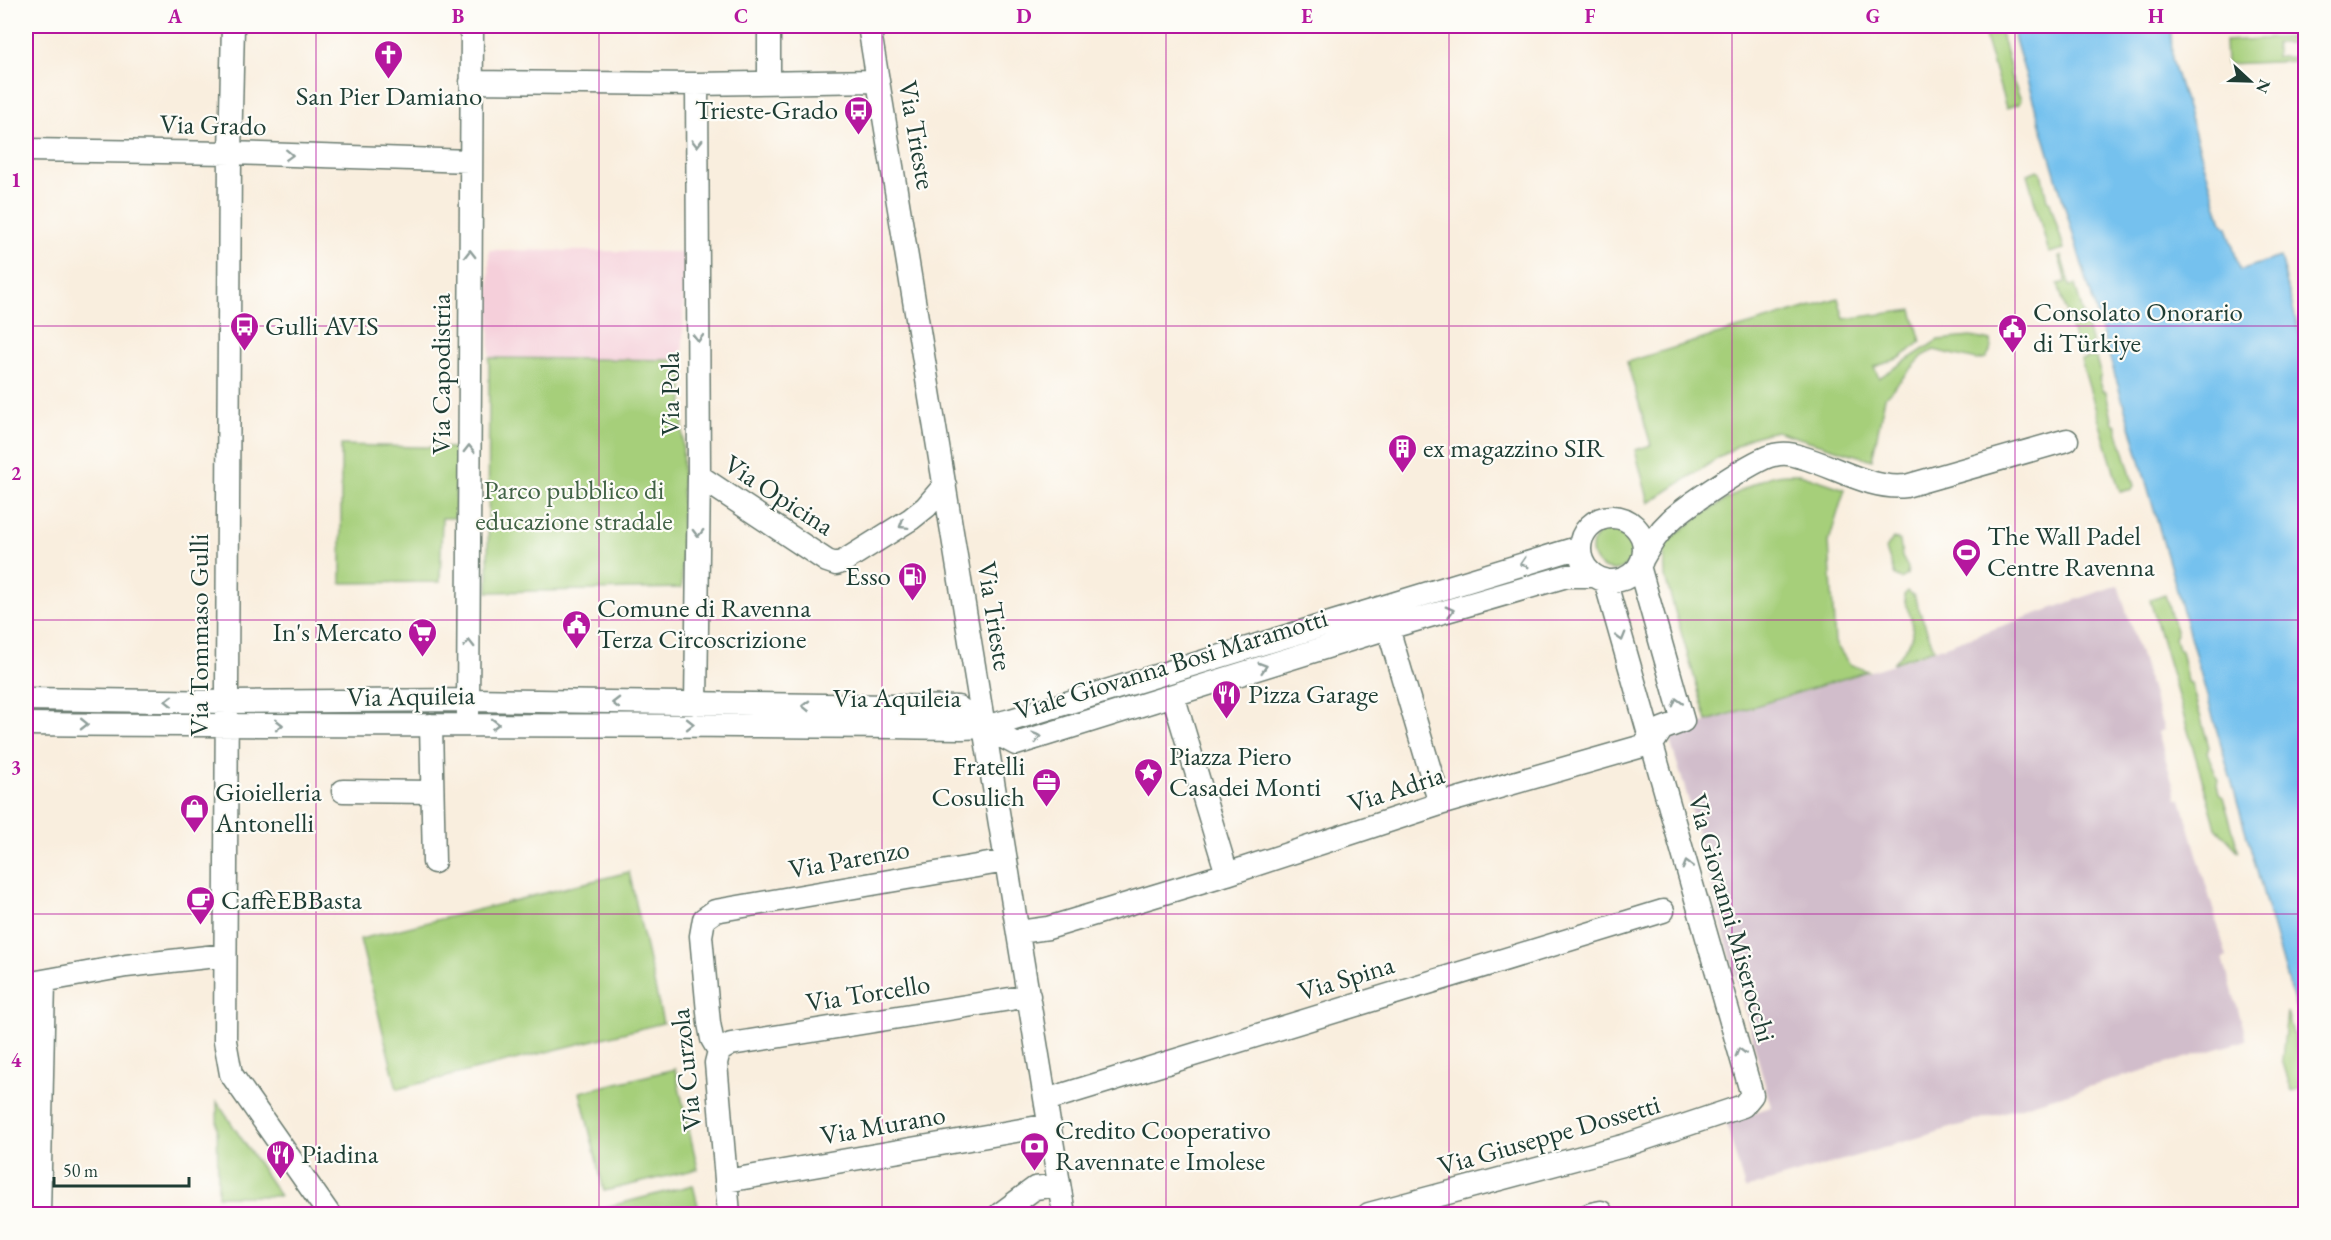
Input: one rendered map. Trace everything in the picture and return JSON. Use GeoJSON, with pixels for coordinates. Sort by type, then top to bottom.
{"type":"FeatureCollection","features":[{"type":"Feature","properties":{"kind":"street","name":"Via Tommaso Gulli"},"geometry":{"type":"LineString","coordinates":[[233,26],[230,153],[225,1041],[231,1074],[329,1215]]}},
{"type":"Feature","properties":{"kind":"street","name":"Via Capodistria"},"geometry":{"type":"LineString","coordinates":[[468,724],[472,26]]}},
{"type":"Feature","properties":{"kind":"street"},"geometry":{"type":"LineString","coordinates":[[769,26],[769,82]]}},
{"type":"Feature","properties":{"kind":"street","name":"Via Trieste"},"geometry":{"type":"LineString","coordinates":[[869,26],[1064,1215]]}},
{"type":"Feature","properties":{"kind":"street"},"geometry":{"type":"LineString","coordinates":[[471,82],[697,84],[878,81]]}},
{"type":"Feature","properties":{"kind":"street","name":"Via Pola"},"geometry":{"type":"LineString","coordinates":[[696,704],[699,476],[697,84]]}},
{"type":"Feature","properties":{"kind":"street","name":"Via Grado"},"geometry":{"type":"LineString","coordinates":[[26,150],[230,153],[470,161]]}},
{"type":"Feature","properties":{"kind":"street"},"geometry":{"type":"LineString","coordinates":[[1653,742],[1662,729],[1683,721],[1641,562],[1643,538],[1630,522],[1620,518],[1609,517],[1589,526],[1580,547],[1584,563],[1600,578],[1625,579],[1633,574],[1641,562],[1655,537],[1683,510],[1758,461],[1773,455],[1800,456],[1895,487],[1906,486],[2067,440]]}},
{"type":"Feature","properties":{"kind":"street","name":"Via Opicina"},"geometry":{"type":"LineString","coordinates":[[699,476],[827,561],[836,564],[911,519],[926,507],[945,485]]}},
{"type":"Feature","properties":{"kind":"street"},"geometry":{"type":"LineString","coordinates":[[1630,522],[1646,522],[1683,510]]}},
{"type":"Feature","properties":{"kind":"street","name":"Viale Giovanna Bosi Maramotti"},"geometry":{"type":"LineString","coordinates":[[984,727],[1580,547]]}},
{"type":"Feature","properties":{"kind":"street","name":"Viale Giovanna Bosi Maramotti"},"geometry":{"type":"LineString","coordinates":[[984,727],[1016,744],[1388,628],[1567,576],[1600,578]]}},
{"type":"Feature","properties":{"kind":"street","name":"Via Giovanni Miserocchi"},"geometry":{"type":"LineString","coordinates":[[1600,578],[1653,742],[1752,1095],[1743,1106]]}},
{"type":"Feature","properties":{"kind":"street"},"geometry":{"type":"LineString","coordinates":[[1388,628],[1440,804]]}},
{"type":"Feature","properties":{"kind":"street"},"geometry":{"type":"LineString","coordinates":[[1173,695],[1227,874]]}},
{"type":"Feature","properties":{"kind":"street","name":"Via Aquileia"},"geometry":{"type":"LineString","coordinates":[[26,699],[228,702],[469,700],[958,707],[984,727]]}},
{"type":"Feature","properties":{"kind":"street","name":"Via Aquileia"},"geometry":{"type":"LineString","coordinates":[[26,724],[227,726],[697,724],[984,727]]}},
{"type":"Feature","properties":{"kind":"street"},"geometry":{"type":"LineString","coordinates":[[431,725],[434,862]]}},
{"type":"Feature","properties":{"kind":"street","name":"Via Adria"},"geometry":{"type":"LineString","coordinates":[[1019,932],[1048,928],[1227,874],[1440,804],[1653,742]]}},
{"type":"Feature","properties":{"kind":"street"},"geometry":{"type":"LineString","coordinates":[[343,791],[432,792]]}},
{"type":"Feature","properties":{"kind":"street","name":"Via Parenzo"},"geometry":{"type":"LineString","coordinates":[[704,919],[715,911],[1006,861]]}},
{"type":"Feature","properties":{"kind":"street","name":"Via Spina"},"geometry":{"type":"LineString","coordinates":[[1046,1100],[1663,910]]}},
{"type":"Feature","properties":{"kind":"street","name":"Via Curzola"},"geometry":{"type":"LineString","coordinates":[[704,919],[701,936],[709,1023],[712,1039],[719,1052],[716,1063],[729,1215]]}},
{"type":"Feature","properties":{"kind":"street"},"geometry":{"type":"LineString","coordinates":[[39,1215],[35,983],[126,966],[225,955]]}},
{"type":"Feature","properties":{"kind":"street","name":"Via Torcello"},"geometry":{"type":"LineString","coordinates":[[719,1052],[731,1044],[1029,996]]}},
{"type":"Feature","properties":{"kind":"street","name":"Via Giuseppe Dossetti"},"geometry":{"type":"LineString","coordinates":[[1369,1215],[1623,1146],[1743,1106]]}},
{"type":"Feature","properties":{"kind":"street","name":"Via Murano"},"geometry":{"type":"LineString","coordinates":[[726,1181],[1050,1125]]}},
{"type":"Feature","properties":{"kind":"street"},"geometry":{"type":"LineString","coordinates":[[1000,1215],[1035,1188],[1059,1185]]}},
{"type":"Feature","properties":{"kind":"shaded area"},"geometry":{"type":"Polygon","coordinates":[[[489,250],[684,252],[682,423],[490,421],[489,250]]]}},
{"type":"Feature","properties":{"kind":"shaded area"},"geometry":{"type":"Polygon","coordinates":[[[2118,585],[2164,730],[2158,732],[2177,799],[2181,799],[2227,957],[2223,959],[2247,1040],[1745,1189],[1726,1122],[1771,1107],[1687,795],[1668,734],[1903,661],[2118,585]]]}},
{"type":"Feature","properties":{"kind":"green space"},"geometry":{"type":"Polygon","coordinates":[[[1982,26],[1996,26],[2000,30],[2010,74],[2021,100],[2019,104],[2006,108],[1982,26]]]}},
{"type":"Feature","properties":{"kind":"green space"},"geometry":{"type":"Polygon","coordinates":[[[2297,37],[2297,43],[2276,43],[2276,57],[2297,57],[2297,61],[2226,64],[2225,41],[2297,37]]]}},
{"type":"Feature","properties":{"kind":"green space"},"geometry":{"type":"Polygon","coordinates":[[[2038,170],[2041,172],[2047,200],[2050,202],[2064,249],[2049,253],[2027,174],[2038,170]]]}},
{"type":"Feature","properties":{"kind":"green space"},"geometry":{"type":"Polygon","coordinates":[[[2061,256],[2070,286],[2075,285],[2094,351],[2079,355],[2058,284],[2066,282],[2059,257],[2061,256]]]}},
{"type":"Feature","properties":{"kind":"green space"},"geometry":{"type":"Polygon","coordinates":[[[1838,298],[1844,319],[1912,310],[1921,342],[1900,358],[1874,367],[1879,378],[1938,340],[1972,337],[1990,341],[1992,348],[1986,358],[1977,360],[1934,350],[1923,356],[1885,397],[1872,460],[1776,431],[1749,438],[1649,503],[1635,450],[1651,445],[1627,362],[1838,298]]]}},
{"type":"Feature","properties":{"kind":"green space","name":"Parco pubblico di educazione stradale"},"geometry":{"type":"Polygon","coordinates":[[[489,358],[683,360],[682,588],[488,592],[489,358]]]}},
{"type":"Feature","properties":{"kind":"green space"},"geometry":{"type":"Polygon","coordinates":[[[2096,358],[2101,376],[2099,379],[2106,392],[2113,423],[2116,425],[2134,486],[2132,489],[2120,492],[2081,360],[2096,358]]]}},
{"type":"Feature","properties":{"kind":"green space"},"geometry":{"type":"Polygon","coordinates":[[[341,445],[457,448],[455,518],[442,518],[440,582],[341,583],[341,445]]]}},
{"type":"Feature","properties":{"kind":"green space"},"geometry":{"type":"Polygon","coordinates":[[[1800,474],[1845,489],[1829,541],[1835,643],[1849,664],[1868,671],[1707,721],[1665,577],[1664,546],[1699,517],[1761,480],[1775,475],[1800,474]]]}},
{"type":"Feature","properties":{"kind":"green space"},"geometry":{"type":"Polygon","coordinates":[[[1613,528],[1628,534],[1634,549],[1628,564],[1613,570],[1598,564],[1592,549],[1598,534],[1613,528]]]}},
{"type":"Feature","properties":{"kind":"green space"},"geometry":{"type":"Polygon","coordinates":[[[1893,538],[1900,541],[1902,557],[1908,568],[1907,575],[1901,579],[1895,576],[1886,549],[1893,538]]]}},
{"type":"Feature","properties":{"kind":"green space"},"geometry":{"type":"Polygon","coordinates":[[[1908,591],[1914,596],[1934,649],[1893,663],[1901,655],[1912,636],[1911,620],[1904,599],[1908,591]]]}},
{"type":"Feature","properties":{"kind":"green space"},"geometry":{"type":"Polygon","coordinates":[[[2165,595],[2177,634],[2175,638],[2178,649],[2181,651],[2187,682],[2191,683],[2209,747],[2207,752],[2218,780],[2219,794],[2223,797],[2239,852],[2216,827],[2150,600],[2165,595]]]}},
{"type":"Feature","properties":{"kind":"green space"},"geometry":{"type":"Polygon","coordinates":[[[629,872],[663,1023],[397,1089],[360,939],[629,872]]]}},
{"type":"Feature","properties":{"kind":"green space"},"geometry":{"type":"Polygon","coordinates":[[[2287,1012],[2305,1077],[2305,1087],[2292,1091],[2282,1060],[2287,1012]]]}},
{"type":"Feature","properties":{"kind":"green space"},"geometry":{"type":"Polygon","coordinates":[[[675,1069],[698,1169],[604,1191],[580,1092],[675,1069]]]}},
{"type":"Feature","properties":{"kind":"green space"},"geometry":{"type":"Polygon","coordinates":[[[217,1102],[280,1196],[218,1196],[217,1102]]]}},
{"type":"Feature","properties":{"kind":"green space"},"geometry":{"type":"Polygon","coordinates":[[[693,1185],[700,1214],[600,1214],[598,1209],[693,1185]]]}},
{"type":"Feature","properties":{"kind":"water"},"geometry":{"type":"Polygon","coordinates":[[[2011,26],[2171,26],[2172,59],[2222,222],[2227,227],[2240,270],[2280,257],[2306,359],[2305,1040],[2131,429],[2011,26]]]}},
{"type":"Feature","properties":{"kind":"place","name":"San Pier Damiano"},"geometry":{"type":"Point","coordinates":[389,80]}},
{"type":"Feature","properties":{"kind":"place","name":"Trieste-Grado"},"geometry":{"type":"Point","coordinates":[859,136]}},
{"type":"Feature","properties":{"kind":"place","name":"Gulli AVIS"},"geometry":{"type":"Point","coordinates":[244,352]}},
{"type":"Feature","properties":{"kind":"place","name":"Consolato Onorario di Türkiye"},"geometry":{"type":"Point","coordinates":[2012,354]}},
{"type":"Feature","properties":{"kind":"place","name":"ex magazzino SIR"},"geometry":{"type":"Point","coordinates":[1402,474]}},
{"type":"Feature","properties":{"kind":"place","name":"The Wall Padel Centre Ravenna"},"geometry":{"type":"Point","coordinates":[1966,578]}},
{"type":"Feature","properties":{"kind":"place","name":"Esso"},"geometry":{"type":"Point","coordinates":[912,602]}},
{"type":"Feature","properties":{"kind":"place","name":"Comune di Ravenna Terza Circoscrizione"},"geometry":{"type":"Point","coordinates":[576,650]}},
{"type":"Feature","properties":{"kind":"place","name":"In's Mercato"},"geometry":{"type":"Point","coordinates":[423,658]}},
{"type":"Feature","properties":{"kind":"place","name":"Pizza Garage"},"geometry":{"type":"Point","coordinates":[1227,720]}},
{"type":"Feature","properties":{"kind":"place","name":"Piazza Piero Casadei Monti"},"geometry":{"type":"Point","coordinates":[1148,798]}},
{"type":"Feature","properties":{"kind":"place","name":"Fratelli Cosulich"},"geometry":{"type":"Point","coordinates":[1046,808]}},
{"type":"Feature","properties":{"kind":"place","name":"Gioielleria Antonelli"},"geometry":{"type":"Point","coordinates":[194,834]}},
{"type":"Feature","properties":{"kind":"place","name":"CaffèEBBasta"},"geometry":{"type":"Point","coordinates":[200,926]}},
{"type":"Feature","properties":{"kind":"place","name":"Credito Cooperativo Ravennate e Imolese"},"geometry":{"type":"Point","coordinates":[1034,1172]}},
{"type":"Feature","properties":{"kind":"place","name":"Piadina"},"geometry":{"type":"Point","coordinates":[280,1180]}}]}
